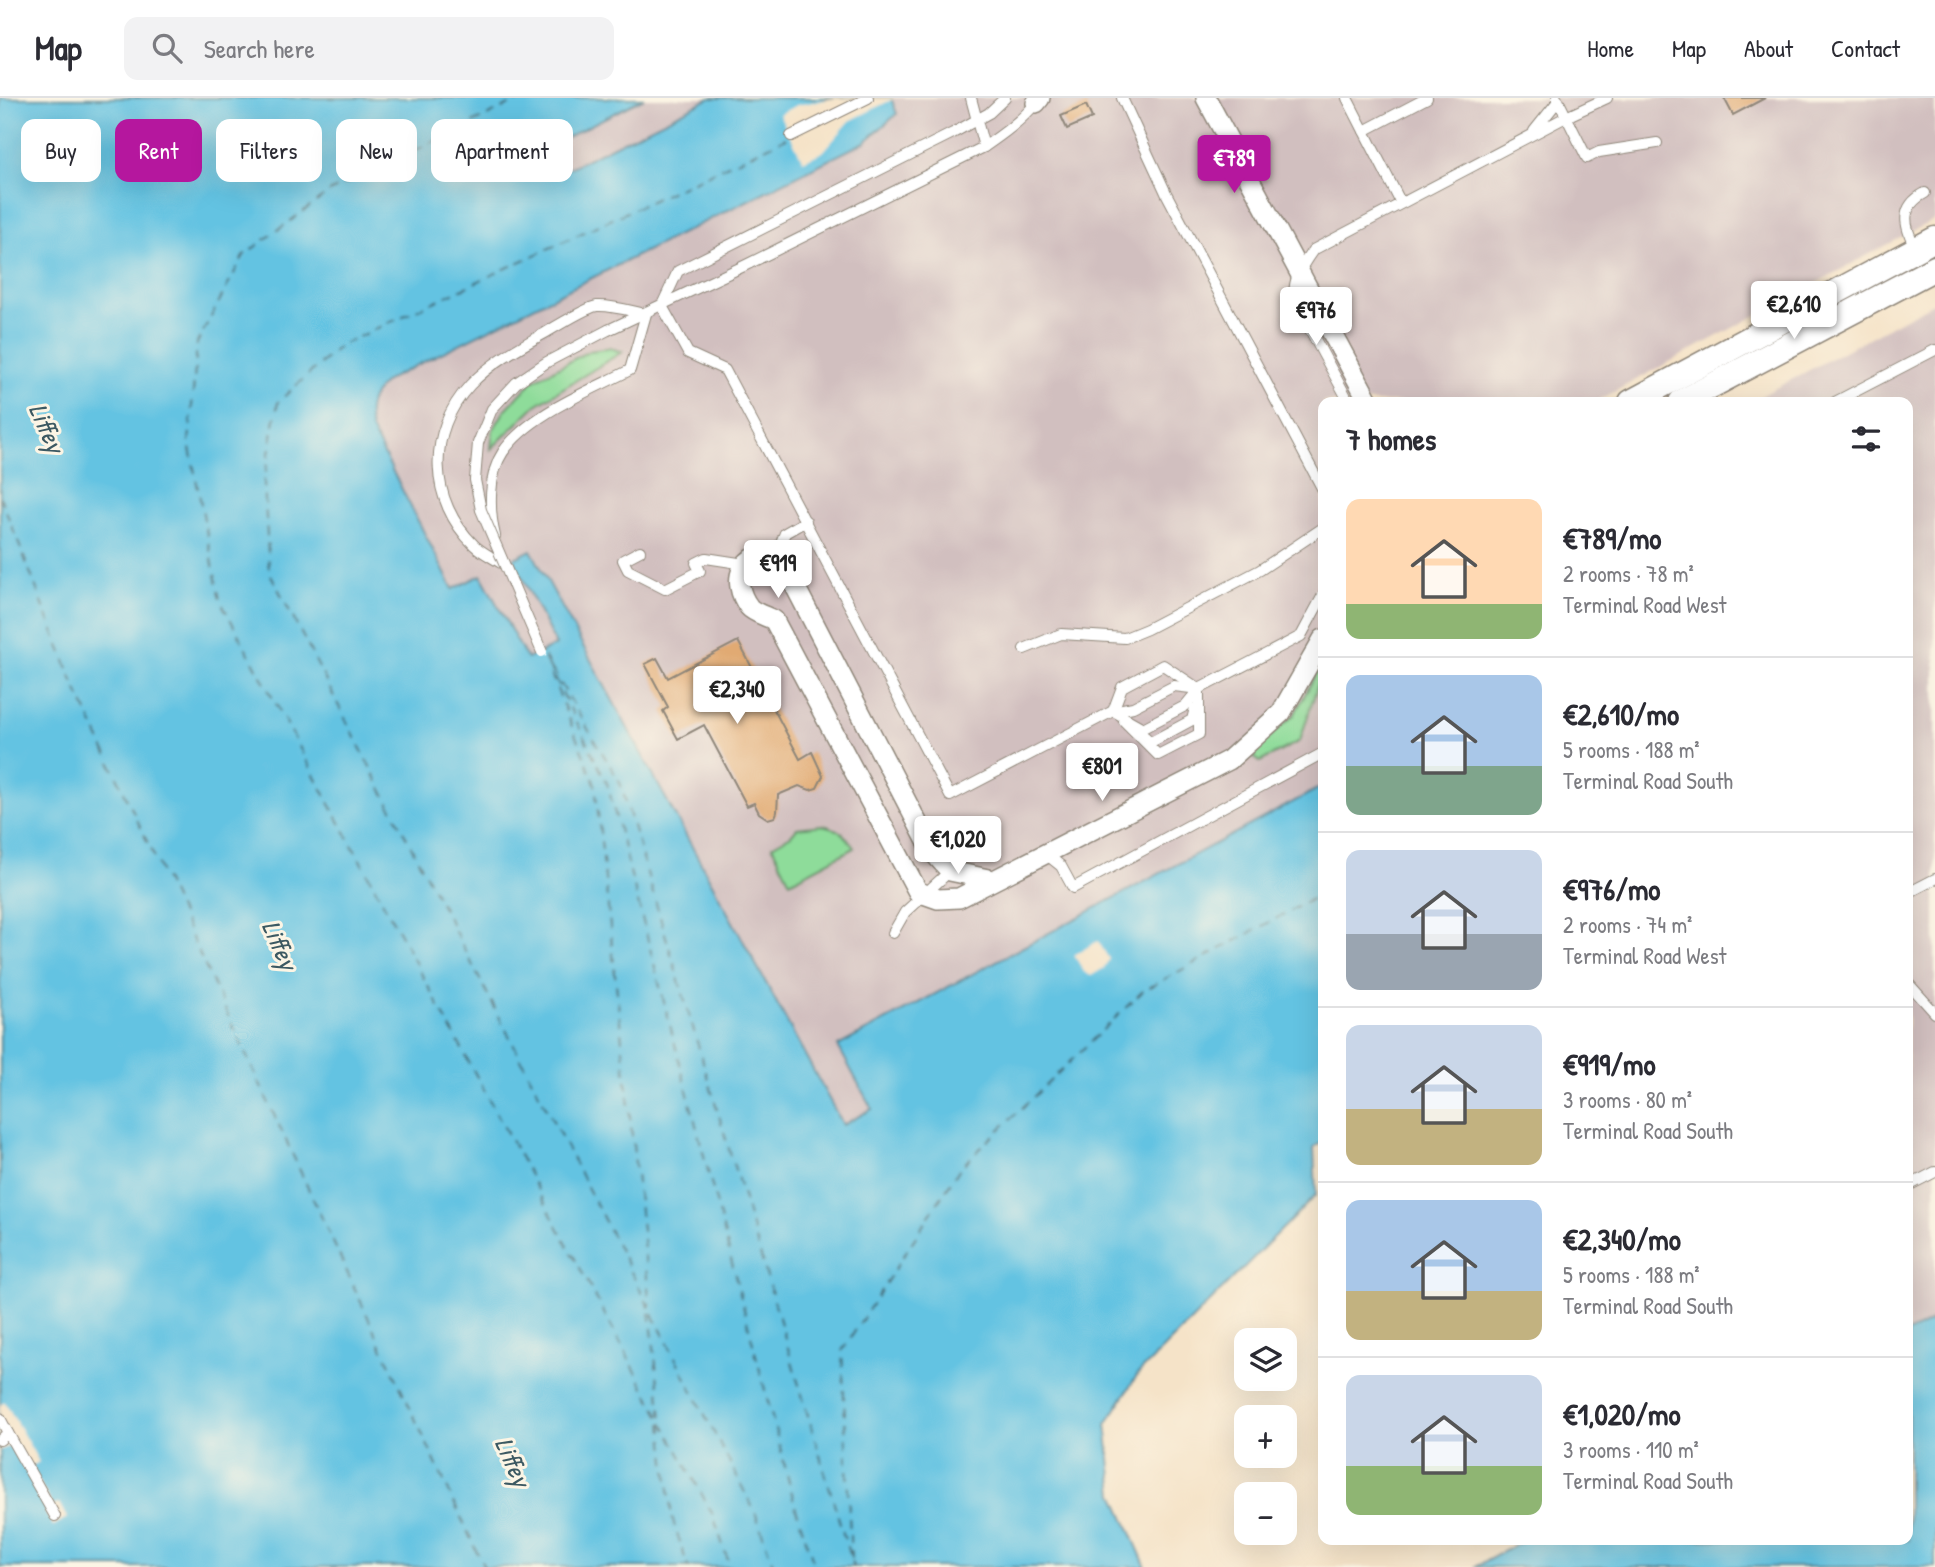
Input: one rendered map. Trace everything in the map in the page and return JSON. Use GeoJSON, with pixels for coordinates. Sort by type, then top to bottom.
{"type":"FeatureCollection","features":[{"type":"Feature","properties":{"kind":"street"},"geometry":{"type":"LineString","coordinates":[[1206,98],[1366,397]]}},
{"type":"Feature","properties":{"kind":"street"},"geometry":{"type":"LineString","coordinates":[[1640,397],[1926,244]]}},
{"type":"Feature","properties":{"kind":"street"},"geometry":{"type":"LineString","coordinates":[[1690,397],[1935,268]]}},
{"type":"Feature","properties":{"kind":"street"},"geometry":{"type":"LineString","coordinates":[[993,880],[950,871],[932,851],[783,563],[776,555],[766,554],[745,564],[740,572],[738,585],[750,609],[774,620],[918,892],[938,899],[959,898],[1229,760],[1281,713],[1318,648]]}},
{"type":"Feature","properties":{"kind":"street"},"geometry":{"type":"LineString","coordinates":[[839,742],[868,727]]}},
{"type":"Feature","properties":{"kind":"lane"},"geometry":{"type":"LineString","coordinates":[[791,136],[868,98]]}},
{"type":"Feature","properties":{"kind":"lane"},"geometry":{"type":"LineString","coordinates":[[971,98],[984,146]]}},
{"type":"Feature","properties":{"kind":"lane"},"geometry":{"type":"LineString","coordinates":[[662,306],[678,271],[976,121],[1005,98]]}},
{"type":"Feature","properties":{"kind":"lane"},"geometry":{"type":"LineString","coordinates":[[1122,98],[1170,202],[1318,481]]}},
{"type":"Feature","properties":{"kind":"lane"},"geometry":{"type":"LineString","coordinates":[[1347,98],[1401,203]]}},
{"type":"Feature","properties":{"kind":"lane"},"geometry":{"type":"LineString","coordinates":[[1364,131],[1427,98]]}},
{"type":"Feature","properties":{"kind":"lane"},"geometry":{"type":"LineString","coordinates":[[1346,397],[1293,295],[1298,272],[1313,250],[1532,134],[1607,98]]}},
{"type":"Feature","properties":{"kind":"lane"},"geometry":{"type":"LineString","coordinates":[[1532,134],[1558,99],[1587,158],[1599,152],[1657,143]]}},
{"type":"Feature","properties":{"kind":"lane"},"geometry":{"type":"LineString","coordinates":[[646,314],[630,370],[540,418],[516,436],[502,454],[493,481],[490,514],[501,563],[542,652],[481,510],[475,480],[478,443],[492,409],[516,383],[547,362],[984,146],[1005,133],[1035,100]]}},
{"type":"Feature","properties":{"kind":"lane"},"geometry":{"type":"LineString","coordinates":[[1925,193],[1910,204],[1906,216],[1909,233],[1926,244]]}},
{"type":"Feature","properties":{"kind":"lane"},"geometry":{"type":"LineString","coordinates":[[501,563],[475,547],[458,525],[444,499],[438,474],[439,448],[455,405],[468,387],[489,367],[524,344],[596,306],[646,314]]}},
{"type":"Feature","properties":{"kind":"lane"},"geometry":{"type":"LineString","coordinates":[[662,306],[688,353],[725,370],[950,796],[1113,711],[1133,707],[1174,686],[1199,689]]}},
{"type":"Feature","properties":{"kind":"lane"},"geometry":{"type":"LineString","coordinates":[[1845,397],[1935,350]]}},
{"type":"Feature","properties":{"kind":"lane"},"geometry":{"type":"LineString","coordinates":[[776,555],[785,533],[806,521]]}},
{"type":"Feature","properties":{"kind":"lane"},"geometry":{"type":"LineString","coordinates":[[1024,649],[1061,634],[1125,638],[1260,570],[1318,531]]}},
{"type":"Feature","properties":{"kind":"lane"},"geometry":{"type":"LineString","coordinates":[[640,551],[623,560],[628,570],[665,589],[700,571],[696,563],[706,558],[745,564]]}},
{"type":"Feature","properties":{"kind":"lane"},"geometry":{"type":"LineString","coordinates":[[1113,711],[1143,728],[1185,706],[1199,689],[1301,636],[1318,605]]}},
{"type":"Feature","properties":{"kind":"lane"},"geometry":{"type":"LineString","coordinates":[[1113,711],[1122,687],[1163,665],[1199,689]]}},
{"type":"Feature","properties":{"kind":"lane"},"geometry":{"type":"LineString","coordinates":[[1113,711],[1151,742],[1192,720],[1199,689]]}},
{"type":"Feature","properties":{"kind":"lane"},"geometry":{"type":"LineString","coordinates":[[1113,711],[1158,755],[1199,734],[1199,689]]}},
{"type":"Feature","properties":{"kind":"lane"},"geometry":{"type":"LineString","coordinates":[[1046,854],[1061,866],[1073,888],[1318,756]]}},
{"type":"Feature","properties":{"kind":"lane"},"geometry":{"type":"LineString","coordinates":[[893,933],[905,912],[950,871]]}},
{"type":"Feature","properties":{"kind":"lane"},"geometry":{"type":"LineString","coordinates":[[1913,891],[1935,879]]}},
{"type":"Feature","properties":{"kind":"lane"},"geometry":{"type":"LineString","coordinates":[[1913,989],[1935,1013]]}},
{"type":"Feature","properties":{"kind":"lane"},"geometry":{"type":"LineString","coordinates":[[1913,1183],[1935,1172]]}},
{"type":"Feature","properties":{"kind":"lane"},"geometry":{"type":"LineString","coordinates":[[0,1418],[4,1436],[55,1516]]}},
{"type":"Feature","properties":{"kind":"shaded area"},"geometry":{"type":"Polygon","coordinates":[[[644,98],[710,98],[573,166],[573,134],[644,98]]]}},
{"type":"Feature","properties":{"kind":"shaded area"},"geometry":{"type":"Polygon","coordinates":[[[891,98],[1935,98],[1935,219],[1604,397],[1318,397],[1318,789],[838,1045],[872,1109],[843,1125],[531,551],[513,560],[556,645],[526,659],[481,575],[454,589],[371,429],[367,414],[371,398],[377,388],[891,98]]]}},
{"type":"Feature","properties":{"kind":"shaded area"},"geometry":{"type":"Polygon","coordinates":[[[1935,302],[1935,1319],[1913,1330],[1913,397],[1759,397],[1935,302]]]}},
{"type":"Feature","properties":{"kind":"green space"},"geometry":{"type":"Polygon","coordinates":[[[611,348],[622,352],[536,405],[491,449],[493,430],[505,410],[534,380],[589,351],[611,348]]]}},
{"type":"Feature","properties":{"kind":"green space"},"geometry":{"type":"Polygon","coordinates":[[[1318,670],[1318,684],[1300,741],[1260,762],[1250,754],[1294,715],[1318,670]]]}},
{"type":"Feature","properties":{"kind":"green space"},"geometry":{"type":"Polygon","coordinates":[[[822,825],[841,832],[854,848],[790,882],[772,846],[791,835],[797,828],[822,825]]]}},
{"type":"Feature","properties":{"kind":"water","name":"Liffey"},"geometry":{"type":"Polygon","coordinates":[[[0,98],[644,98],[573,134],[573,119],[431,119],[431,182],[573,182],[573,166],[710,98],[891,98],[897,114],[865,142],[389,379],[371,401],[369,421],[453,589],[481,575],[527,659],[556,645],[513,559],[531,550],[843,1125],[872,1109],[838,1046],[1318,789],[1318,1145],[1314,1147],[1316,1195],[1138,1374],[1106,1424],[1114,1494],[1146,1567],[0,1567],[0,98]]]}},
{"type":"Feature","properties":{"kind":"water"},"geometry":{"type":"Polygon","coordinates":[[[1935,1319],[1935,1567],[1475,1567],[1516,1545],[1913,1545],[1913,1330],[1935,1319]]]}},
{"type":"Feature","properties":{"kind":"pier"},"geometry":{"type":"Polygon","coordinates":[[[834,98],[895,98],[850,121],[823,152],[803,161],[779,114],[797,105],[834,98]]]}},
{"type":"Feature","properties":{"kind":"pier"},"geometry":{"type":"Polygon","coordinates":[[[1098,941],[1109,959],[1104,968],[1091,976],[1084,972],[1074,955],[1098,941]]]}},
{"type":"Feature","properties":{"kind":"pier"},"geometry":{"type":"Polygon","coordinates":[[[5,1402],[39,1462],[30,1467],[53,1506],[59,1503],[67,1518],[53,1526],[45,1512],[48,1509],[11,1446],[0,1450],[0,1405],[5,1402]]]}},
{"type":"Feature","properties":{"kind":"building"},"geometry":{"type":"Polygon","coordinates":[[[1724,98],[1765,98],[1733,115],[1724,98]]]}},
{"type":"Feature","properties":{"kind":"building"},"geometry":{"type":"Polygon","coordinates":[[[1086,105],[1092,118],[1067,129],[1061,116],[1086,105]]]}},
{"type":"Feature","properties":{"kind":"building"},"geometry":{"type":"Polygon","coordinates":[[[738,641],[800,759],[812,752],[823,776],[817,788],[810,790],[799,786],[778,795],[775,817],[768,819],[759,813],[754,803],[747,806],[704,725],[678,739],[663,711],[668,707],[645,664],[657,658],[668,678],[738,641]]]}},
{"type":"Feature","properties":{"kind":"ferry route"},"geometry":{"type":"LineString","coordinates":[[524,98],[331,191],[244,255],[197,343],[189,443],[220,600],[713,1515],[730,1567]]}},
{"type":"Feature","properties":{"kind":"ferry route"},"geometry":{"type":"LineString","coordinates":[[774,1567],[755,1512],[269,571],[264,482],[278,402],[341,345],[786,138]]}},
{"type":"Feature","properties":{"kind":"ferry route"},"geometry":{"type":"LineString","coordinates":[[0,496],[75,686],[484,1567]]}},
{"type":"Feature","properties":{"kind":"ferry route"},"geometry":{"type":"LineString","coordinates":[[544,656],[620,782],[853,1567]]}},
{"type":"Feature","properties":{"kind":"ferry route"},"geometry":{"type":"LineString","coordinates":[[545,659],[595,784],[650,1306]]}},
{"type":"Feature","properties":{"kind":"ferry route"},"geometry":{"type":"LineString","coordinates":[[548,664],[607,783],[796,1509],[815,1567]]}},
{"type":"Feature","properties":{"kind":"ferry route"},"geometry":{"type":"LineString","coordinates":[[851,1559],[842,1351],[960,1168],[1143,991],[1318,896]]}},
{"type":"Feature","properties":{"kind":"ferry route"},"geometry":{"type":"LineString","coordinates":[[650,1312],[662,1418]]}},
{"type":"Feature","properties":{"kind":"ferry route"},"geometry":{"type":"LineString","coordinates":[[662,1423],[672,1518],[688,1567]]}}]}
